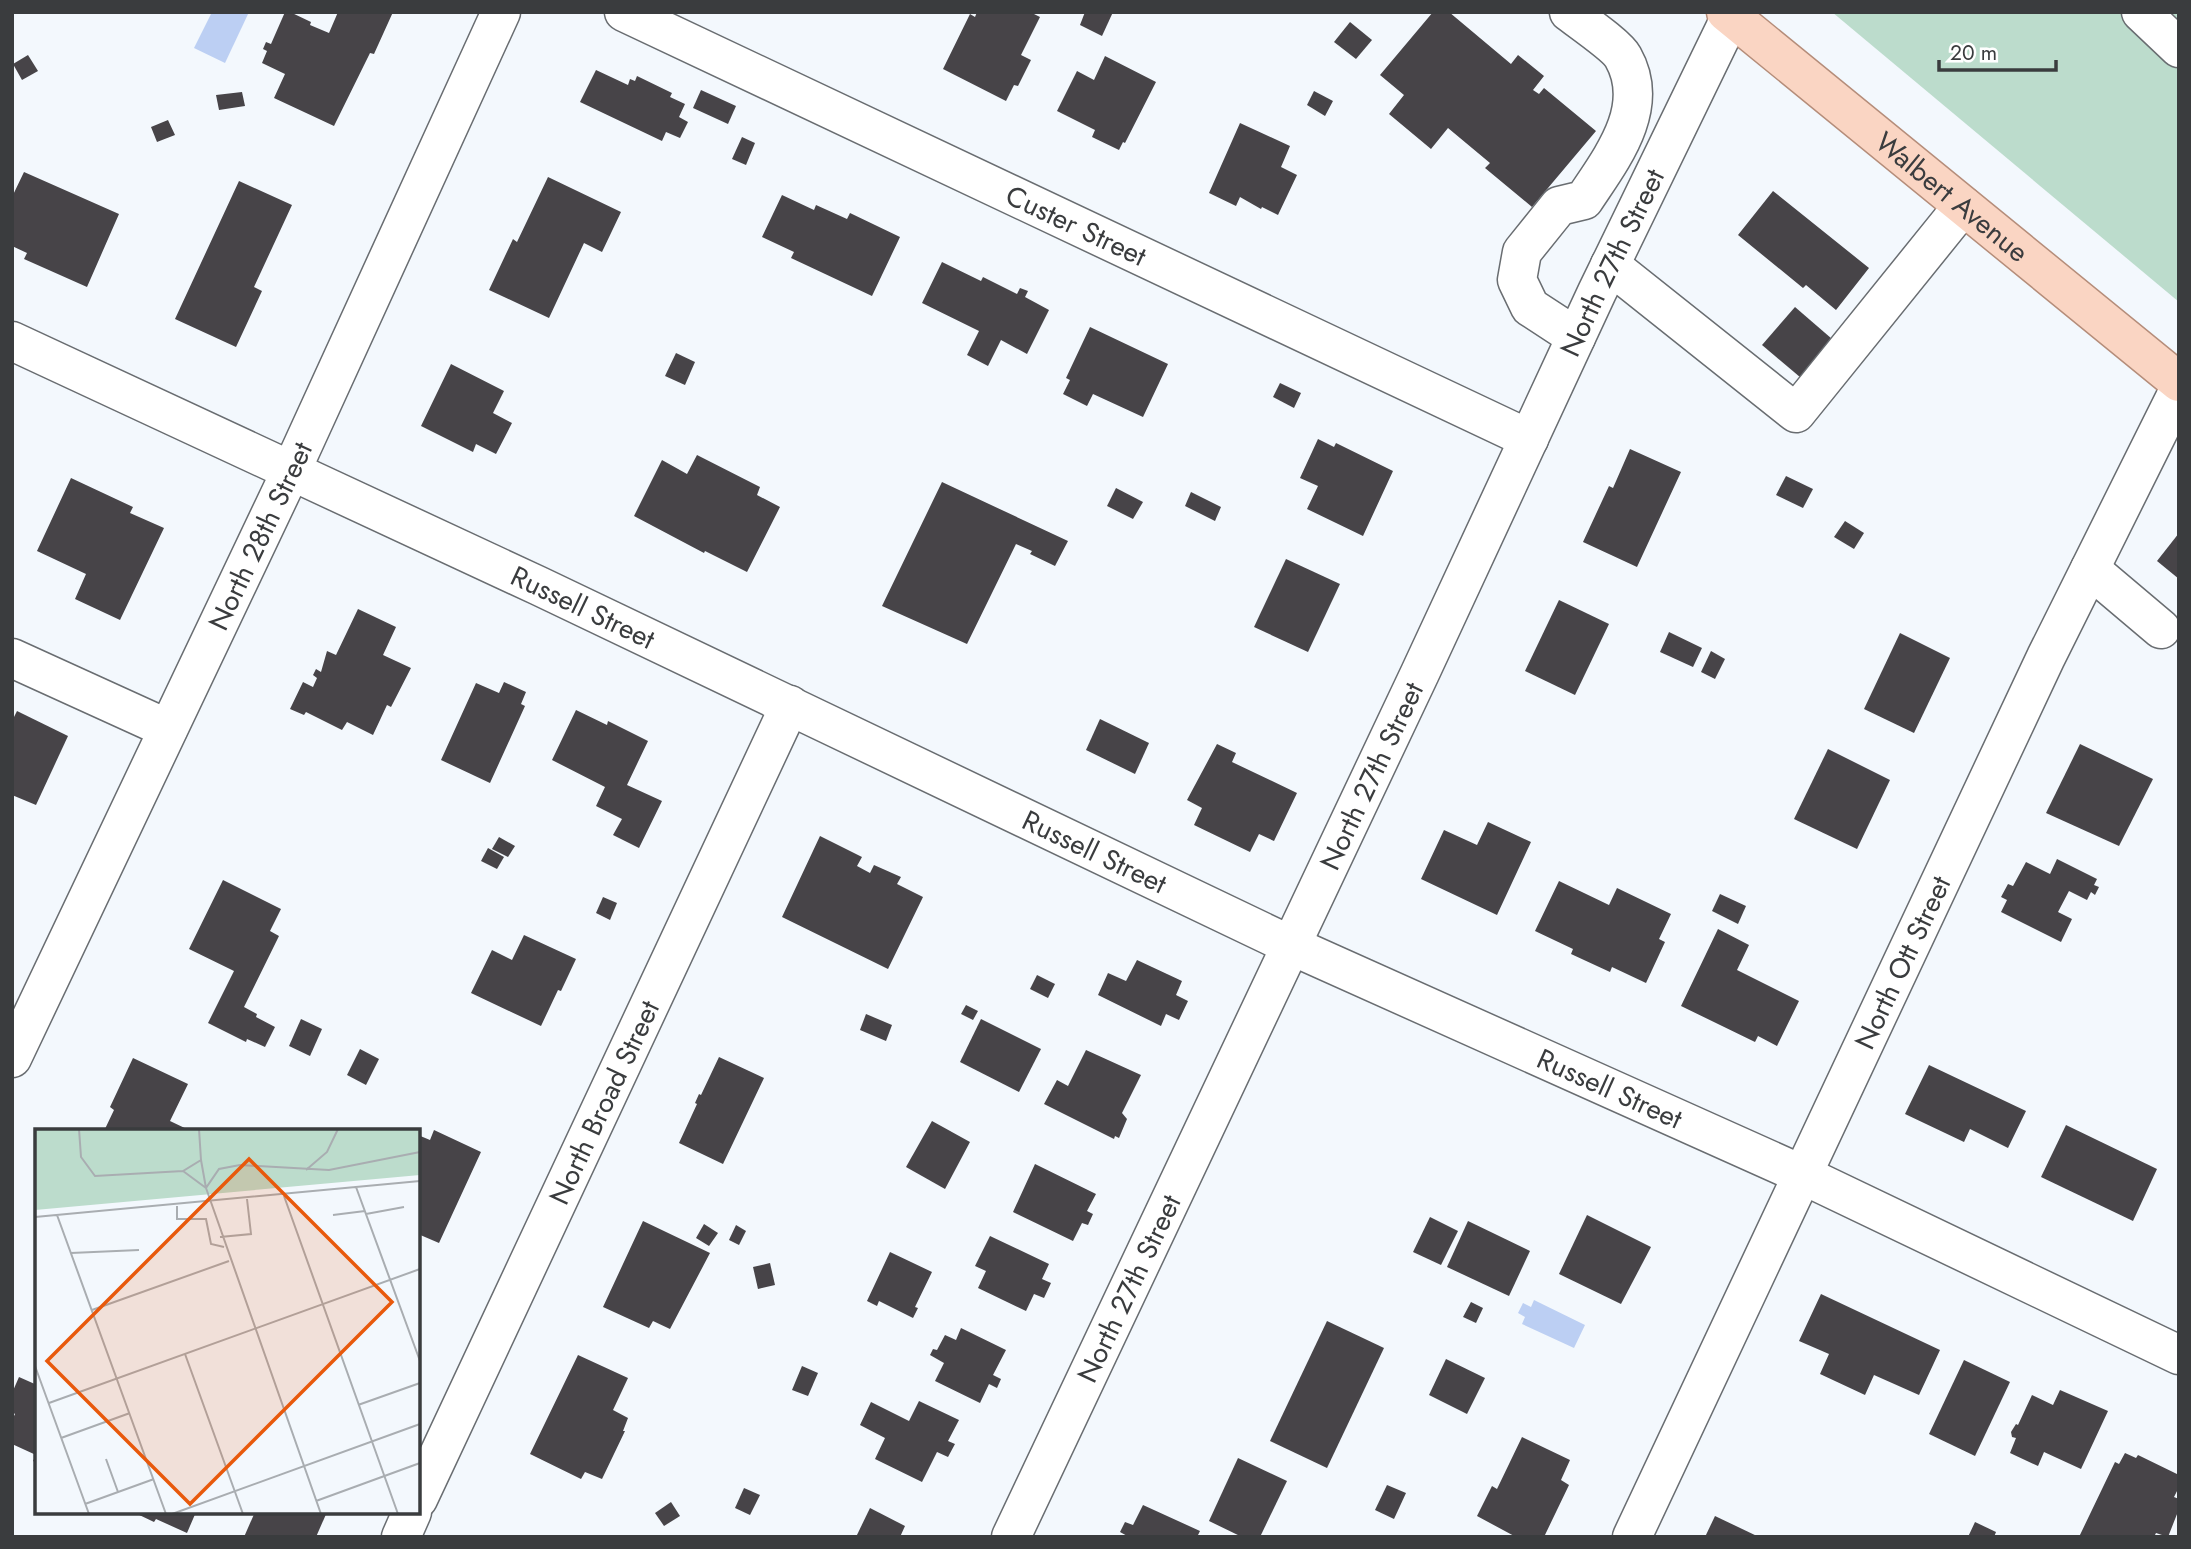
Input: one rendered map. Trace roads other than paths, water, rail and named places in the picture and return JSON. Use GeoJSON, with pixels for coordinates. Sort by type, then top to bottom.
{"type":"FeatureCollection","features":[{"type":"Feature","properties":{"kind":"main road","name":"Walbert Avenue"},"geometry":{"type":"LineString","coordinates":[[1730,13],[2179,382]]}},
{"type":"Feature","properties":{"kind":"street","name":"North 28th Street"},"geometry":{"type":"LineString","coordinates":[[12,1058],[292,469],[501,12]]}},
{"type":"Feature","properties":{"kind":"street","name":"Custer Street"},"geometry":{"type":"LineString","coordinates":[[624,12],[1529,439]]}},
{"type":"Feature","properties":{"kind":"street"},"geometry":{"type":"LineString","coordinates":[[1569,12],[1623,55],[1634,85],[1633,112],[1611,159],[1584,200],[1559,206],[1522,252],[1517,280],[1530,307],[1576,337]]}},
{"type":"Feature","properties":{"kind":"street"},"geometry":{"type":"LineString","coordinates":[[2141,12],[2179,48]]}},
{"type":"Feature","properties":{"kind":"street","name":"North 27th Street"},"geometry":{"type":"LineString","coordinates":[[1011,1537],[1730,13]]}},
{"type":"Feature","properties":{"kind":"street"},"geometry":{"type":"LineString","coordinates":[[1610,265],[1796,413],[1963,206]]}},
{"type":"Feature","properties":{"kind":"street","name":"Russell Street"},"geometry":{"type":"LineString","coordinates":[[12,341],[292,469],[1290,945],[1803,1175],[2179,1355]]}},
{"type":"Feature","properties":{"kind":"street","name":"North Ott Street"},"geometry":{"type":"LineString","coordinates":[[1632,1537],[2035,681],[2179,390]]}},
{"type":"Feature","properties":{"kind":"street"},"geometry":{"type":"LineString","coordinates":[[2090,569],[2161,629]]}},
{"type":"Feature","properties":{"kind":"street"},"geometry":{"type":"LineString","coordinates":[[12,658],[168,729]]}},
{"type":"Feature","properties":{"kind":"street","name":"North Broad Street"},"geometry":{"type":"LineString","coordinates":[[420,1495],[790,705]]}},
{"type":"Feature","properties":{"kind":"street"},"geometry":{"type":"LineString","coordinates":[[401,1537],[411,1514]]}},
{"type":"Feature","properties":{"kind":"water"},"geometry":{"type":"Polygon","coordinates":[[[212,12],[249,12],[225,63],[194,48],[212,12]]]}},
{"type":"Feature","properties":{"kind":"water"},"geometry":{"type":"Polygon","coordinates":[[[1534,1300],[1585,1325],[1574,1348],[1522,1324],[1525,1317],[1518,1313],[1523,1303],[1531,1307],[1534,1300]]]}}]}
